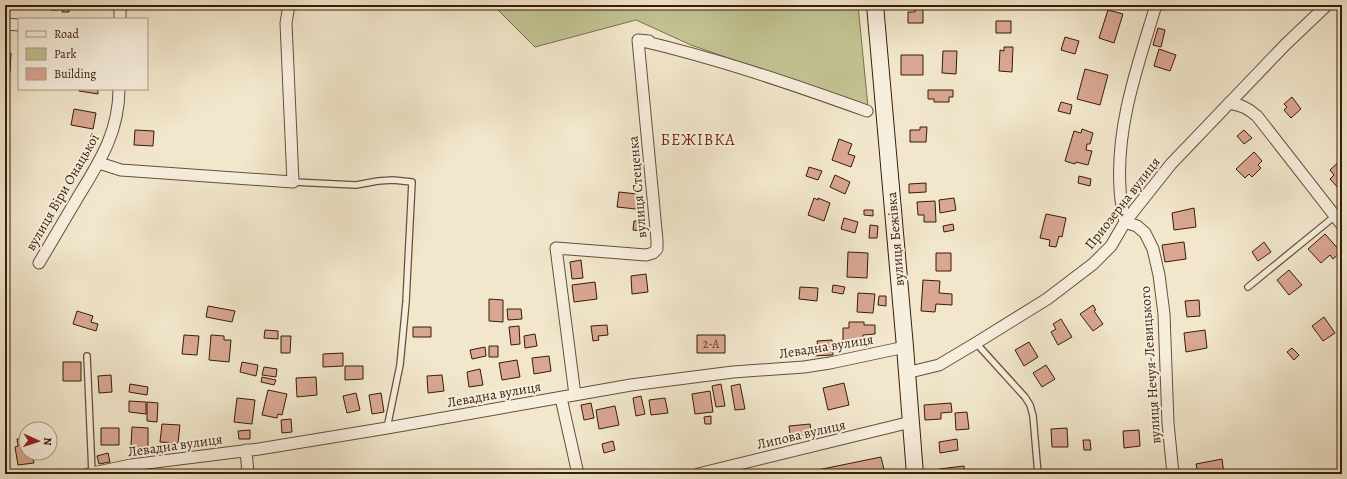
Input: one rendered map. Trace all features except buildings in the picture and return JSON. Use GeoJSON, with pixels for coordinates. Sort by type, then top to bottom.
{"type":"FeatureCollection","features":[{"type":"Feature","properties":{"kind":"main road","name":"вулиця Бежівка"},"geometry":{"type":"LineString","coordinates":[[875,5],[915,474]]}},
{"type":"Feature","properties":{"kind":"street"},"geometry":{"type":"LineString","coordinates":[[120,5],[120,18]]}},
{"type":"Feature","properties":{"kind":"street"},"geometry":{"type":"LineString","coordinates":[[99,163],[121,170],[293,182],[286,23],[289,5]]}},
{"type":"Feature","properties":{"kind":"street"},"geometry":{"type":"LineString","coordinates":[[1124,222],[1120,189],[1120,145],[1128,97],[1156,5]]}},
{"type":"Feature","properties":{"kind":"street","name":"Приозерна вулиця"},"geometry":{"type":"LineString","coordinates":[[906,373],[939,365],[1047,299],[1093,264],[1110,246],[1124,222],[1171,164],[1285,45],[1327,5]]}},
{"type":"Feature","properties":{"kind":"street"},"geometry":{"type":"LineString","coordinates":[[5,24],[18,25]]}},
{"type":"Feature","properties":{"kind":"street","name":"вулиця Стеценка"},"geometry":{"type":"LineString","coordinates":[[575,395],[556,248],[646,255],[653,253],[657,249],[644,41],[779,79],[867,111]]}},
{"type":"Feature","properties":{"kind":"street","name":"вулиця Віри Онацької"},"geometry":{"type":"LineString","coordinates":[[39,263],[109,144],[117,118],[119,90]]}},
{"type":"Feature","properties":{"kind":"street"},"geometry":{"type":"LineString","coordinates":[[1229,103],[1240,105],[1257,116],[1338,213],[1342,225]]}},
{"type":"Feature","properties":{"kind":"street","name":"вулиця Нечуя-Левицького"},"geometry":{"type":"LineString","coordinates":[[1124,222],[1137,226],[1145,233],[1153,250],[1159,275],[1164,314],[1168,422],[1172,474]]}},
{"type":"Feature","properties":{"kind":"street","name":"Левадна вулиця"},"geometry":{"type":"LineString","coordinates":[[90,474],[131,465],[246,450],[386,428],[682,378],[733,372],[804,367],[830,363],[905,347]]}},
{"type":"Feature","properties":{"kind":"street"},"geometry":{"type":"LineString","coordinates":[[561,398],[578,474]]}},
{"type":"Feature","properties":{"kind":"street","name":"Липова вулиця"},"geometry":{"type":"LineString","coordinates":[[698,474],[911,422]]}},
{"type":"Feature","properties":{"kind":"street"},"geometry":{"type":"LineString","coordinates":[[246,450],[248,474]]}},
{"type":"Feature","properties":{"kind":"lane"},"geometry":{"type":"LineString","coordinates":[[293,182],[356,185],[393,180],[412,182],[406,302],[400,365],[386,428]]}},
{"type":"Feature","properties":{"kind":"lane"},"geometry":{"type":"LineString","coordinates":[[1248,287],[1338,213]]}},
{"type":"Feature","properties":{"kind":"lane"},"geometry":{"type":"LineString","coordinates":[[976,343],[1025,397],[1030,405],[1033,416],[1038,474]]}},
{"type":"Feature","properties":{"kind":"lane"},"geometry":{"type":"LineString","coordinates":[[86,356],[90,474]]}},
{"type":"Feature","properties":{"kind":"green space"},"geometry":{"type":"Polygon","coordinates":[[[493,5],[858,5],[868,107],[691,45],[636,20],[535,47],[493,5]]]}},
{"type":"Feature","properties":{"kind":"district","name":"БЕЖІВКА"},"geometry":{"type":"Point","coordinates":[698,139]}}]}
